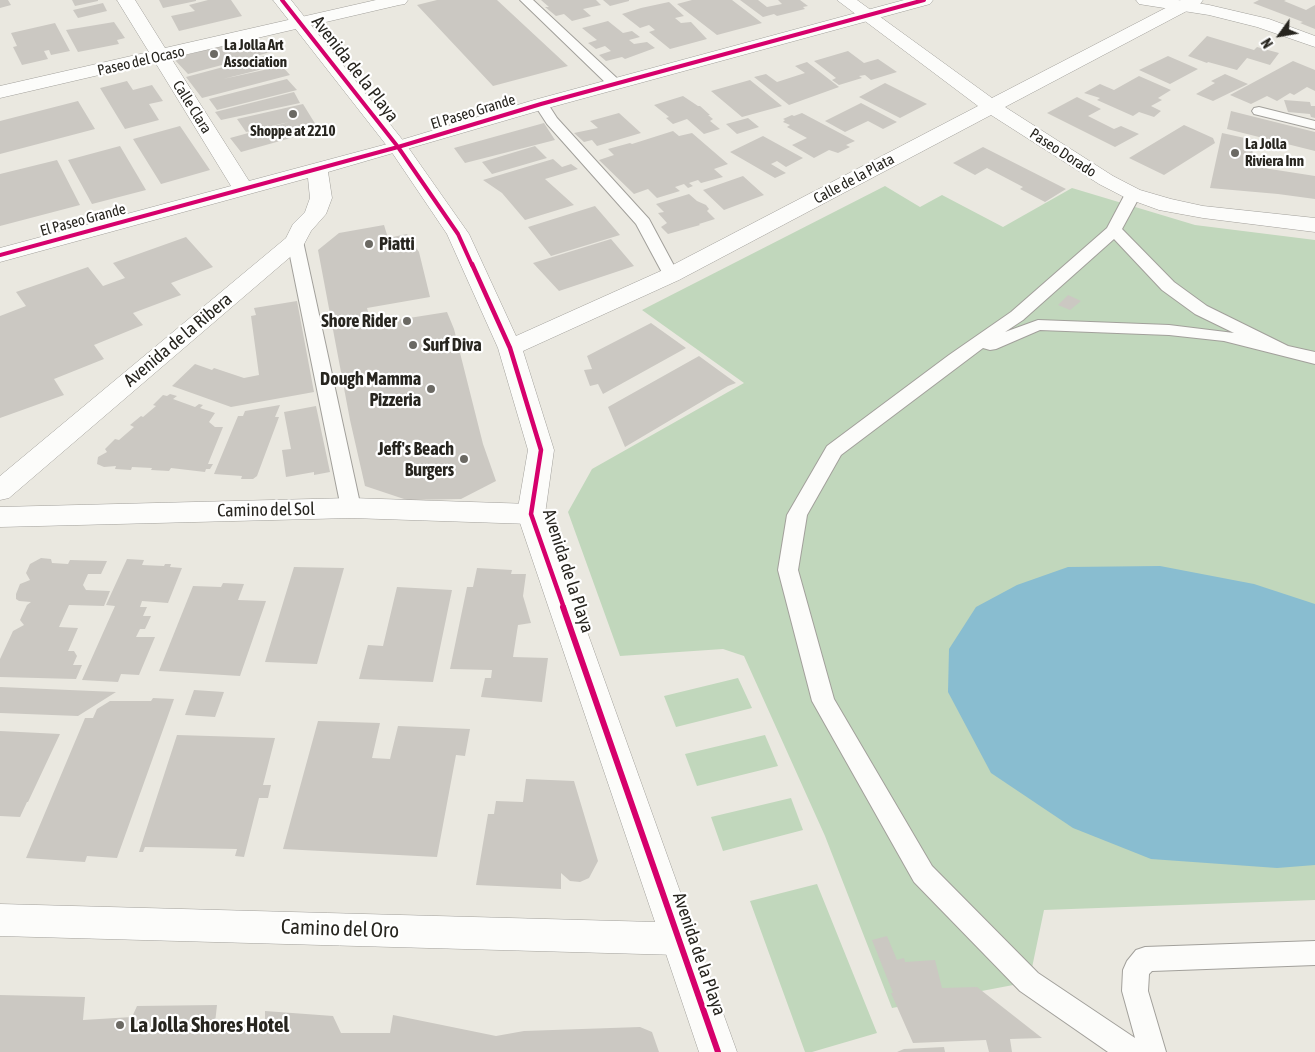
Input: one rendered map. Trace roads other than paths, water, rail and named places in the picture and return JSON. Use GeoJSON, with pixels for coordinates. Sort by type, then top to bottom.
{"type":"FeatureCollection","features":[{"type":"Feature","properties":{"kind":"street","name":"Calle Clara"},"geometry":{"type":"LineString","coordinates":[[126,0],[243,189]]}},
{"type":"Feature","properties":{"kind":"street","name":"Avenida de la Playa"},"geometry":{"type":"LineString","coordinates":[[282,0],[398,147],[458,234],[510,348],[541,450],[532,514],[718,1052]]}},
{"type":"Feature","properties":{"kind":"street","name":"Paseo del Ocaso"},"geometry":{"type":"LineString","coordinates":[[0,92],[399,0]]}},
{"type":"Feature","properties":{"kind":"street","name":"Paseo Dorado"},"geometry":{"type":"LineString","coordinates":[[846,0],[992,107],[1106,180],[1134,194],[1167,205],[1203,212],[1315,224]]}},
{"type":"Feature","properties":{"kind":"street","name":"El Paseo Grande"},"geometry":{"type":"LineString","coordinates":[[0,255],[398,147],[541,104],[924,0]]}},
{"type":"Feature","properties":{"kind":"street"},"geometry":{"type":"LineString","coordinates":[[1145,0],[1189,3],[1209,10],[1263,22],[1315,42]]}},
{"type":"Feature","properties":{"kind":"street","name":"Calle de la Plata"},"geometry":{"type":"LineString","coordinates":[[510,348],[671,275],[1189,3]]}},
{"type":"Feature","properties":{"kind":"street","name":"Avenida de la Ribera"},"geometry":{"type":"LineString","coordinates":[[0,491],[295,241],[301,229],[315,214],[321,198],[317,169]]}},
{"type":"Feature","properties":{"kind":"street","name":"Camino del Sol"},"geometry":{"type":"LineString","coordinates":[[0,517],[351,508],[532,514]]}},
{"type":"Feature","properties":{"kind":"street","name":"Camino del Oro"},"geometry":{"type":"LineString","coordinates":[[0,920],[680,939]]}},
{"type":"Feature","properties":{"kind":"lane"},"geometry":{"type":"LineString","coordinates":[[526,0],[615,84]]}},
{"type":"Feature","properties":{"kind":"lane"},"geometry":{"type":"LineString","coordinates":[[541,104],[552,121],[643,222],[671,275]]}},
{"type":"Feature","properties":{"kind":"lane"},"geometry":{"type":"LineString","coordinates":[[1259,111],[1315,125]]}},
{"type":"Feature","properties":{"kind":"lane"},"geometry":{"type":"LineString","coordinates":[[1131,1052],[1029,982],[923,874],[824,701],[788,570],[797,515],[834,451],[955,359],[1017,316],[1114,230],[1134,194]]}},
{"type":"Feature","properties":{"kind":"lane"},"geometry":{"type":"LineString","coordinates":[[1114,230],[1168,286],[1201,310],[1282,350]]}},
{"type":"Feature","properties":{"kind":"lane"},"geometry":{"type":"LineString","coordinates":[[295,241],[351,508]]}},
{"type":"Feature","properties":{"kind":"lane"},"geometry":{"type":"LineString","coordinates":[[955,359],[1038,326],[1169,330],[1224,336],[1315,358]]}},
{"type":"Feature","properties":{"kind":"lane"},"geometry":{"type":"LineString","coordinates":[[1152,1052],[1135,991],[1136,970],[1145,959],[1315,953]]}},
{"type":"Feature","properties":{"kind":"water"},"geometry":{"type":"Polygon","coordinates":[[[1160,566],[1254,584],[1315,604],[1315,865],[1277,868],[1151,859],[1073,828],[991,773],[948,692],[949,649],[976,607],[1017,585],[1068,567],[1160,566]]]}},
{"type":"Feature","properties":{"kind":"place","name":"La Jolla Art Association"},"geometry":{"type":"Point","coordinates":[214,54]}},
{"type":"Feature","properties":{"kind":"place","name":"Shoppe at 2210"},"geometry":{"type":"Point","coordinates":[293,114]}},
{"type":"Feature","properties":{"kind":"place","name":"La Jolla Riviera Inn"},"geometry":{"type":"Point","coordinates":[1235,153]}},
{"type":"Feature","properties":{"kind":"place","name":"Piatti"},"geometry":{"type":"Point","coordinates":[369,244]}},
{"type":"Feature","properties":{"kind":"place","name":"Shore Rider"},"geometry":{"type":"Point","coordinates":[407,321]}},
{"type":"Feature","properties":{"kind":"place","name":"Surf Diva"},"geometry":{"type":"Point","coordinates":[413,345]}},
{"type":"Feature","properties":{"kind":"place","name":"Dough Mamma Pizzeria"},"geometry":{"type":"Point","coordinates":[431,389]}},
{"type":"Feature","properties":{"kind":"place","name":"Jeff's Beach Burgers"},"geometry":{"type":"Point","coordinates":[464,459]}},
{"type":"Feature","properties":{"kind":"place","name":"La Jolla Shores Hotel"},"geometry":{"type":"Point","coordinates":[120,1025]}}]}
